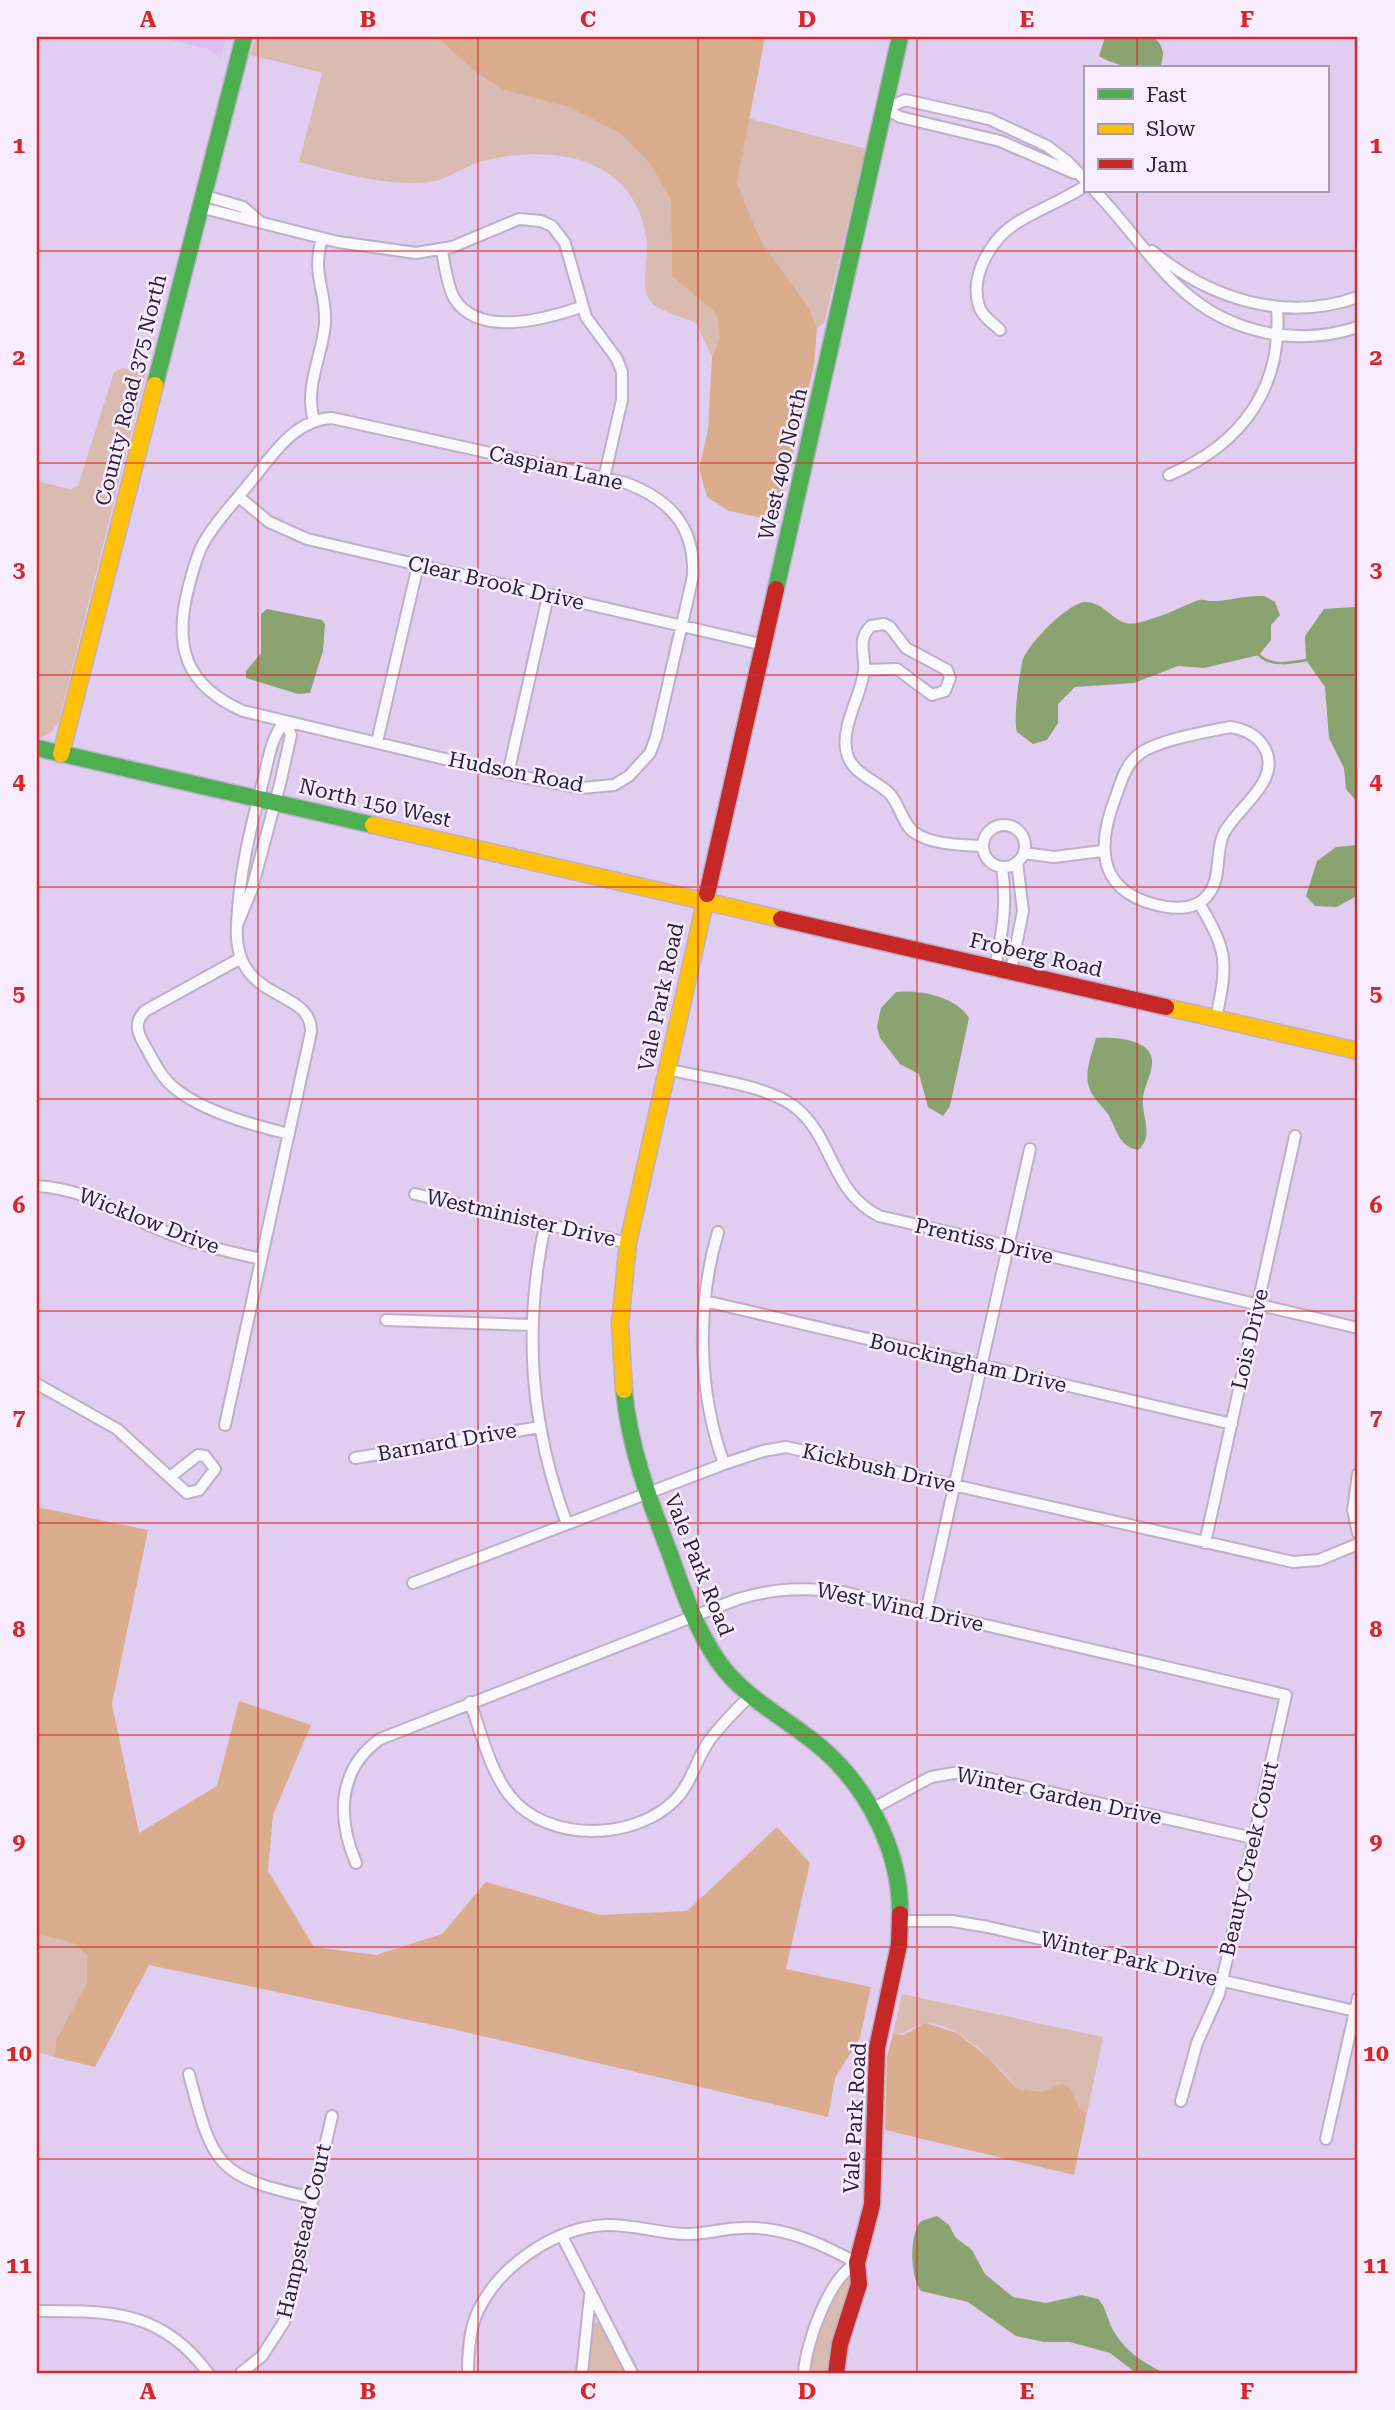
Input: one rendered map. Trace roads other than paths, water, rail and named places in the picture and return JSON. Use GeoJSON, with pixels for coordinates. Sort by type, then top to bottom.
{"type":"FeatureCollection","features":[{"type":"Feature","properties":{"kind":"street","name":"County Road 375 North"},"geometry":{"type":"LineString","coordinates":[[61,754],[244,37]]}},
{"type":"Feature","properties":{"kind":"street","name":"West 400 North"},"geometry":{"type":"LineString","coordinates":[[703,900],[764,645],[900,37]]}},
{"type":"Feature","properties":{"kind":"street"},"geometry":{"type":"LineString","coordinates":[[886,109],[905,100],[989,119],[1047,146],[1067,161],[1084,182]]}},
{"type":"Feature","properties":{"kind":"street"},"geometry":{"type":"LineString","coordinates":[[886,109],[901,117],[1019,147],[1084,182]]}},
{"type":"Feature","properties":{"kind":"street"},"geometry":{"type":"LineString","coordinates":[[1000,330],[979,308],[977,285],[983,262],[999,238],[1018,222],[1063,201],[1084,184]]}},
{"type":"Feature","properties":{"kind":"street"},"geometry":{"type":"LineString","coordinates":[[1096,192],[1170,281],[1210,314],[1233,324],[1278,335],[1322,336],[1358,327]]}},
{"type":"Feature","properties":{"kind":"street"},"geometry":{"type":"LineString","coordinates":[[200,201],[246,221],[404,253],[442,251],[509,221],[541,221],[559,234],[565,243],[581,307],[617,359],[622,372],[623,390],[604,478]]}},
{"type":"Feature","properties":{"kind":"street"},"geometry":{"type":"LineString","coordinates":[[314,421],[310,393],[325,323],[316,272],[323,238]]}},
{"type":"Feature","properties":{"kind":"street"},"geometry":{"type":"LineString","coordinates":[[1139,241],[1165,262],[1206,288],[1228,297],[1276,307],[1330,305],[1358,297]]}},
{"type":"Feature","properties":{"kind":"street"},"geometry":{"type":"LineString","coordinates":[[442,251],[455,300],[477,318],[532,321],[581,307]]}},
{"type":"Feature","properties":{"kind":"street"},"geometry":{"type":"LineString","coordinates":[[1169,475],[1212,454],[1243,425],[1254,408],[1272,370],[1278,335],[1276,307]]}},
{"type":"Feature","properties":{"kind":"street","name":"Caspian Lane"},"geometry":{"type":"LineString","coordinates":[[314,421],[332,418],[353,421],[643,489],[658,499],[681,522],[690,537],[694,552],[693,576],[682,626]]}},
{"type":"Feature","properties":{"kind":"street","name":"Hudson Road"},"geometry":{"type":"LineString","coordinates":[[314,421],[285,440],[209,534],[196,560],[182,619],[184,650],[200,683],[212,694],[243,711],[508,774],[590,788],[614,785],[629,776],[650,753],[682,626]]}},
{"type":"Feature","properties":{"kind":"street","name":"Clear Brook Drive"},"geometry":{"type":"LineString","coordinates":[[239,497],[269,522],[293,535],[764,645]]}},
{"type":"Feature","properties":{"kind":"street"},"geometry":{"type":"LineString","coordinates":[[377,742],[418,565]]}},
{"type":"Feature","properties":{"kind":"street"},"geometry":{"type":"LineString","coordinates":[[508,774],[548,596]]}},
{"type":"Feature","properties":{"kind":"street"},"geometry":{"type":"LineString","coordinates":[[864,670],[897,669],[932,695],[945,691],[950,678],[942,665],[917,656],[884,624],[871,626],[864,636],[861,654],[864,670],[846,736],[847,754],[851,763],[892,796],[914,833],[934,840],[983,846]]}},
{"type":"Feature","properties":{"kind":"street"},"geometry":{"type":"LineString","coordinates":[[225,1425],[310,1039],[310,1021],[297,1003],[260,985],[241,958],[237,925],[239,880],[258,799],[274,735],[285,721],[291,735],[275,803],[252,889],[237,925]]}},
{"type":"Feature","properties":{"kind":"street"},"geometry":{"type":"LineString","coordinates":[[1238,728],[1249,732],[1264,747],[1267,757],[1265,780],[1223,834],[1214,885],[1199,903],[1175,908],[1130,894],[1111,876],[1102,851],[1108,815],[1125,774],[1139,754],[1221,729],[1238,728]]}},
{"type":"Feature","properties":{"kind":"street","name":"North 150 West"},"geometry":{"type":"LineString","coordinates":[[37,748],[703,900]]}},
{"type":"Feature","properties":{"kind":"street"},"geometry":{"type":"LineString","coordinates":[[1007,824],[1023,835],[1024,853],[1017,862],[1002,867],[991,862],[983,846],[990,830],[1007,824]]}},
{"type":"Feature","properties":{"kind":"street"},"geometry":{"type":"LineString","coordinates":[[1024,853],[1046,858],[1102,851]]}},
{"type":"Feature","properties":{"kind":"street"},"geometry":{"type":"LineString","coordinates":[[1012,970],[1023,911],[1017,862]]}},
{"type":"Feature","properties":{"kind":"street"},"geometry":{"type":"LineString","coordinates":[[995,967],[1006,901],[1002,867]]}},
{"type":"Feature","properties":{"kind":"street","name":"Froberg Road"},"geometry":{"type":"LineString","coordinates":[[703,900],[1358,1051]]}},
{"type":"Feature","properties":{"kind":"street","name":"Vale Park Road"},"geometry":{"type":"LineString","coordinates":[[703,900],[628,1242],[619,1307],[619,1368],[628,1428],[647,1494],[694,1616],[719,1662],[750,1696],[824,1750],[852,1780],[872,1809],[893,1859],[900,1921],[896,1965],[877,2048],[872,2205],[857,2263],[859,2284],[840,2344],[836,2373]]}},
{"type":"Feature","properties":{"kind":"street"},"geometry":{"type":"LineString","coordinates":[[1199,903],[1217,935],[1224,956],[1225,974],[1216,1018]]}},
{"type":"Feature","properties":{"kind":"street"},"geometry":{"type":"LineString","coordinates":[[241,958],[145,1011],[137,1024],[139,1034],[163,1076],[179,1091],[247,1123],[289,1134]]}},
{"type":"Feature","properties":{"kind":"street","name":"Prentiss Drive"},"geometry":{"type":"LineString","coordinates":[[666,1069],[767,1093],[794,1107],[814,1128],[846,1189],[862,1206],[879,1216],[1358,1328]]}},
{"type":"Feature","properties":{"kind":"street","name":"Lois Drive"},"geometry":{"type":"LineString","coordinates":[[1205,1543],[1296,1136]]}},
{"type":"Feature","properties":{"kind":"street"},"geometry":{"type":"LineString","coordinates":[[926,1612],[1030,1149]]}},
{"type":"Feature","properties":{"kind":"street","name":"Wicklow Drive"},"geometry":{"type":"LineString","coordinates":[[37,1186],[88,1195],[156,1228],[206,1247],[261,1259]]}},
{"type":"Feature","properties":{"kind":"street","name":"Westminister Drive"},"geometry":{"type":"LineString","coordinates":[[415,1194],[628,1242]]}},
{"type":"Feature","properties":{"kind":"street"},"geometry":{"type":"LineString","coordinates":[[545,1225],[531,1325],[540,1427],[554,1487],[567,1524]]}},
{"type":"Feature","properties":{"kind":"street"},"geometry":{"type":"LineString","coordinates":[[718,1232],[705,1301],[705,1377],[724,1464]]}},
{"type":"Feature","properties":{"kind":"street","name":"Bouckingham Drive"},"geometry":{"type":"LineString","coordinates":[[705,1301],[1232,1424]]}},
{"type":"Feature","properties":{"kind":"street"},"geometry":{"type":"LineString","coordinates":[[386,1321],[531,1325]]}},
{"type":"Feature","properties":{"kind":"street"},"geometry":{"type":"LineString","coordinates":[[37,1384],[117,1429],[170,1477]]}},
{"type":"Feature","properties":{"kind":"street","name":"Barnard Drive"},"geometry":{"type":"LineString","coordinates":[[355,1458],[540,1427]]}},
{"type":"Feature","properties":{"kind":"street","name":"Kickbush Drive"},"geometry":{"type":"LineString","coordinates":[[413,1583],[724,1464],[763,1451],[786,1447],[1293,1562],[1319,1560],[1358,1544]]}},
{"type":"Feature","properties":{"kind":"street"},"geometry":{"type":"LineString","coordinates":[[1358,1474],[1353,1510],[1358,1533]]}},
{"type":"Feature","properties":{"kind":"street","name":"West Wind Drive"},"geometry":{"type":"LineString","coordinates":[[356,1863],[343,1825],[342,1803],[346,1783],[358,1760],[387,1735],[694,1616],[771,1589],[806,1587],[843,1592],[1286,1695]]}},
{"type":"Feature","properties":{"kind":"street","name":"Beauty Creek Court"},"geometry":{"type":"LineString","coordinates":[[1181,2101],[1191,2059],[1214,2010],[1222,1981],[1286,1695]]}},
{"type":"Feature","properties":{"kind":"street"},"geometry":{"type":"LineString","coordinates":[[470,1702],[497,1772],[510,1797],[544,1821],[594,1831],[640,1822],[666,1808],[687,1785],[708,1742],[750,1696]]}},
{"type":"Feature","properties":{"kind":"street","name":"Winter Garden Drive"},"geometry":{"type":"LineString","coordinates":[[872,1809],[931,1777],[960,1772],[1253,1838]]}},
{"type":"Feature","properties":{"kind":"street","name":"Winter Park Drive"},"geometry":{"type":"LineString","coordinates":[[900,1921],[952,1922],[988,1927],[1355,2011]]}},
{"type":"Feature","properties":{"kind":"street"},"geometry":{"type":"LineString","coordinates":[[1326,2139],[1358,1998]]}},
{"type":"Feature","properties":{"kind":"street"},"geometry":{"type":"LineString","coordinates":[[189,2074],[207,2138],[226,2166],[257,2185],[313,2198]]}},
{"type":"Feature","properties":{"kind":"street","name":"Hampstead Court"},"geometry":{"type":"LineString","coordinates":[[241,2373],[262,2356],[284,2322],[332,2116]]}},
{"type":"Feature","properties":{"kind":"street"},"geometry":{"type":"LineString","coordinates":[[468,2373],[472,2332],[486,2297],[510,2268],[562,2236],[604,2225],[630,2225],[685,2235],[756,2228],[817,2242],[857,2263]]}},
{"type":"Feature","properties":{"kind":"street"},"geometry":{"type":"LineString","coordinates":[[562,2236],[632,2373]]}},
{"type":"Feature","properties":{"kind":"street","name":"Vale Park Road"},"geometry":{"type":"LineString","coordinates":[[804,2373],[807,2350],[817,2322],[846,2271],[857,2263]]}},
{"type":"Feature","properties":{"kind":"street"},"geometry":{"type":"LineString","coordinates":[[582,2373],[581,2361],[590,2309],[589,2290]]}},
{"type":"Feature","properties":{"kind":"street"},"geometry":{"type":"LineString","coordinates":[[37,2311],[102,2311],[141,2319],[181,2341],[208,2373]]}},
{"type":"Feature","properties":{"kind":"waterway"},"geometry":{"type":"LineString","coordinates":[[1259,655],[1275,663],[1306,660]]}}]}
